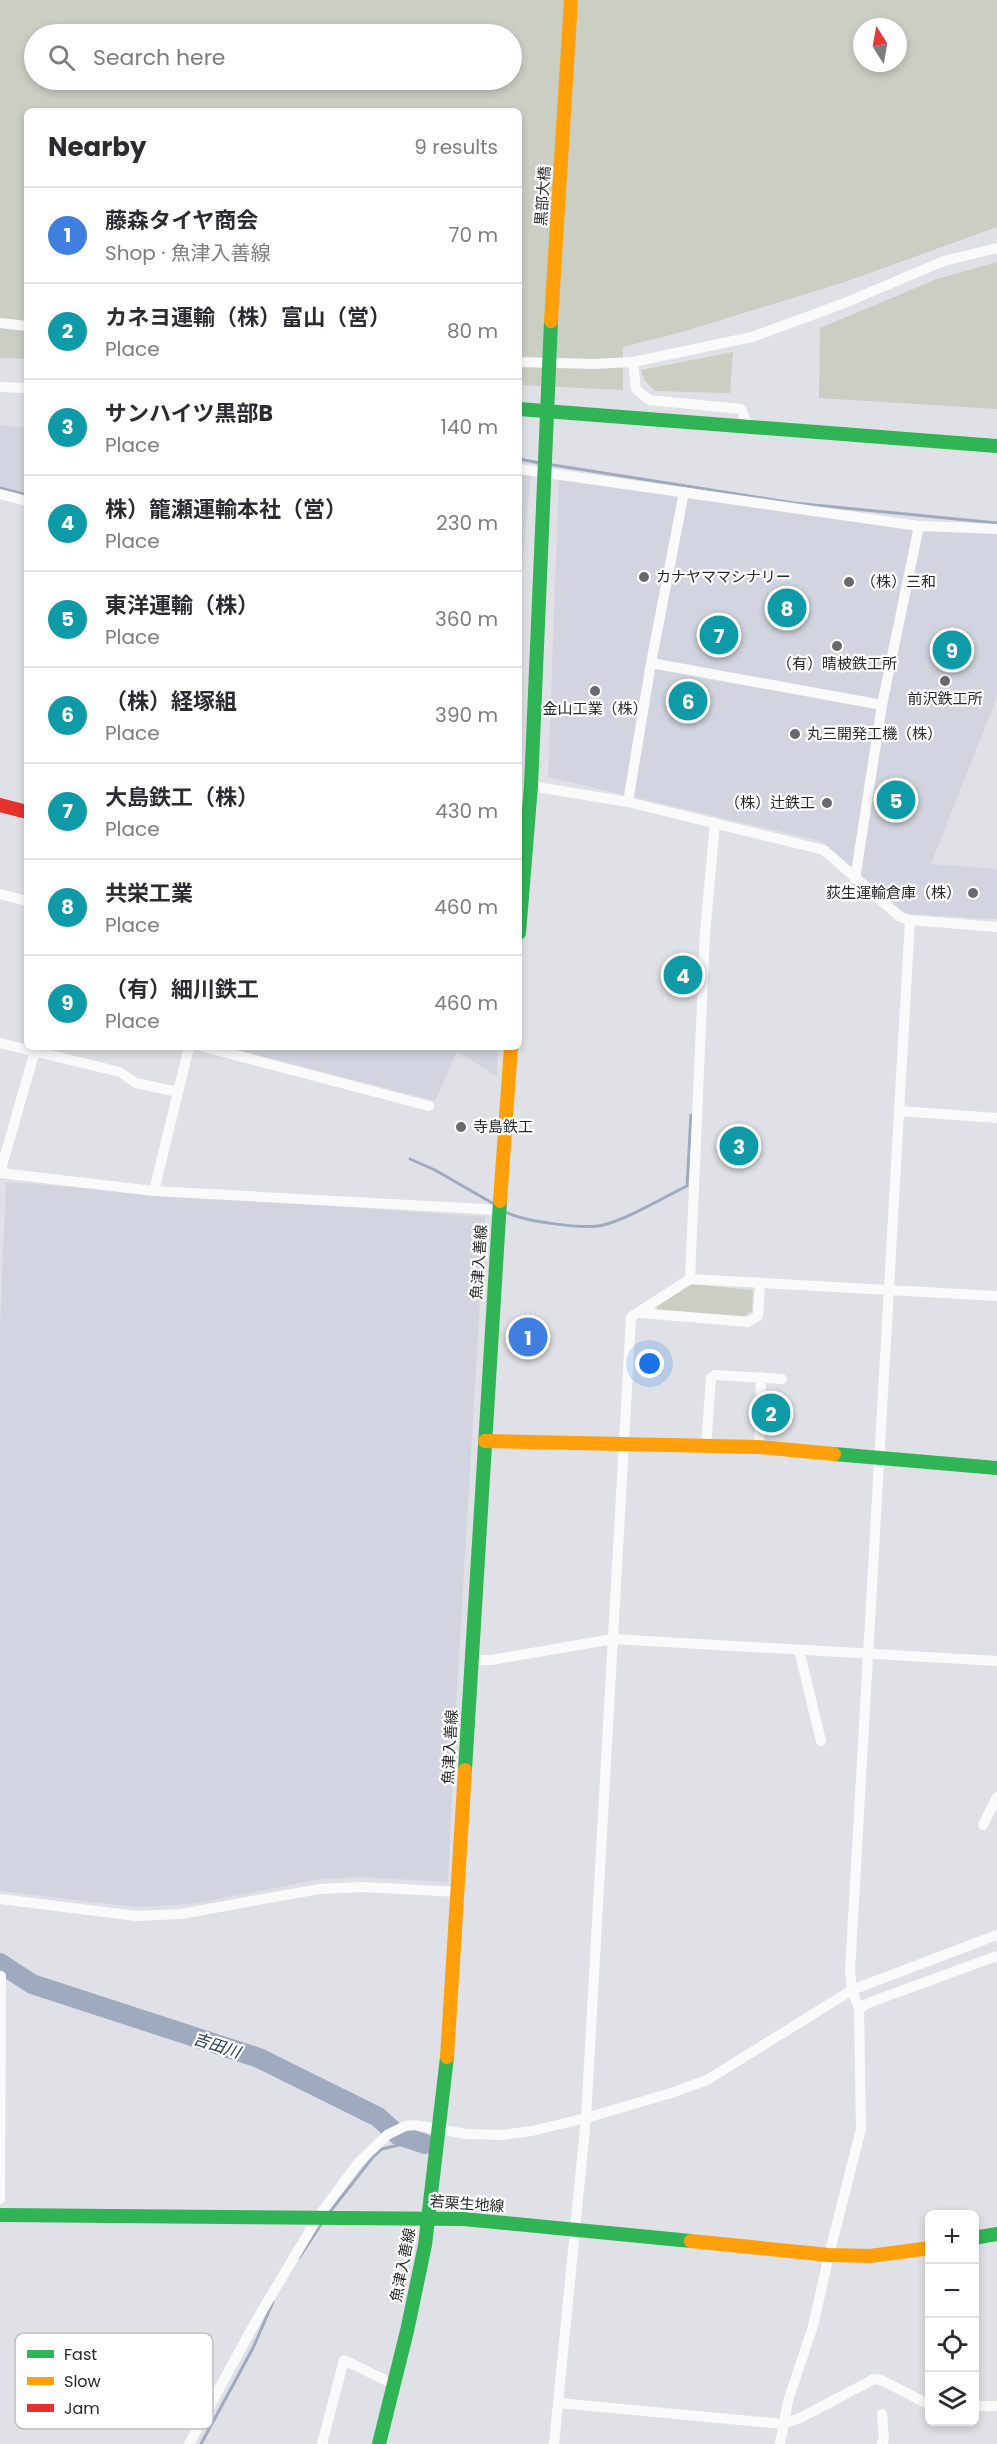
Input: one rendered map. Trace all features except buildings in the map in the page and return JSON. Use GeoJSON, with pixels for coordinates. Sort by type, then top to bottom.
{"type":"FeatureCollection","features":[{"type":"Feature","properties":{"kind":"main road","name":"黒部大橋"},"geometry":{"type":"LineString","coordinates":[[547,412],[571,0]]}},
{"type":"Feature","properties":{"kind":"main road"},"geometry":{"type":"LineString","coordinates":[[522,409],[997,446]]}},
{"type":"Feature","properties":{"kind":"main road"},"geometry":{"type":"LineString","coordinates":[[522,891],[531,786],[547,412]]}},
{"type":"Feature","properties":{"kind":"main road"},"geometry":{"type":"LineString","coordinates":[[0,805],[24,811]]}},
{"type":"Feature","properties":{"kind":"main road","name":"魚津入善線"},"geometry":{"type":"LineString","coordinates":[[379,2444],[419,2277],[440,2130],[459,1892],[471,1660],[511,1050]]}},
{"type":"Feature","properties":{"kind":"main road"},"geometry":{"type":"LineString","coordinates":[[485,1441],[759,1447],[997,1468]]}},
{"type":"Feature","properties":{"kind":"main road","name":"若栗生地線"},"geometry":{"type":"LineString","coordinates":[[0,2215],[429,2217],[576,2229],[829,2255],[870,2256],[925,2249]]}},
{"type":"Feature","properties":{"kind":"main road"},"geometry":{"type":"LineString","coordinates":[[979,2237],[997,2234]]}},
{"type":"Feature","properties":{"kind":"street"},"geometry":{"type":"LineString","coordinates":[[522,362],[594,364],[633,362],[752,337],[842,304],[944,261],[997,248]]}},
{"type":"Feature","properties":{"kind":"street"},"geometry":{"type":"LineString","coordinates":[[0,323],[24,326]]}},
{"type":"Feature","properties":{"kind":"street"},"geometry":{"type":"LineString","coordinates":[[633,362],[636,389],[649,400],[741,409],[748,426]]}},
{"type":"Feature","properties":{"kind":"street"},"geometry":{"type":"LineString","coordinates":[[0,387],[24,388]]}},
{"type":"Feature","properties":{"kind":"street"},"geometry":{"type":"LineString","coordinates":[[522,468],[919,526],[997,529]]}},
{"type":"Feature","properties":{"kind":"street"},"geometry":{"type":"LineString","coordinates":[[628,802],[651,663],[684,492]]}},
{"type":"Feature","properties":{"kind":"street"},"geometry":{"type":"LineString","coordinates":[[0,494],[24,500]]}},
{"type":"Feature","properties":{"kind":"street"},"geometry":{"type":"LineString","coordinates":[[855,879],[882,705],[919,526]]}},
{"type":"Feature","properties":{"kind":"street"},"geometry":{"type":"LineString","coordinates":[[651,663],[882,705]]}},
{"type":"Feature","properties":{"kind":"street"},"geometry":{"type":"LineString","coordinates":[[531,786],[628,802],[824,850],[900,917],[910,920],[997,927]]}},
{"type":"Feature","properties":{"kind":"street"},"geometry":{"type":"LineString","coordinates":[[690,1279],[705,933],[715,823]]}},
{"type":"Feature","properties":{"kind":"street"},"geometry":{"type":"LineString","coordinates":[[0,894],[24,900]]}},
{"type":"Feature","properties":{"kind":"street"},"geometry":{"type":"LineString","coordinates":[[780,2444],[788,2401],[813,2326],[861,2129],[859,2009],[852,1990],[850,1971],[910,920]]}},
{"type":"Feature","properties":{"kind":"street"},"geometry":{"type":"LineString","coordinates":[[0,1043],[24,1047]]}},
{"type":"Feature","properties":{"kind":"street"},"geometry":{"type":"LineString","coordinates":[[35,1050],[0,1173],[154,1191],[499,1210]]}},
{"type":"Feature","properties":{"kind":"street"},"geometry":{"type":"LineString","coordinates":[[39,1050],[120,1072],[136,1083],[178,1092]]}},
{"type":"Feature","properties":{"kind":"street"},"geometry":{"type":"LineString","coordinates":[[154,1191],[188,1050]]}},
{"type":"Feature","properties":{"kind":"street"},"geometry":{"type":"LineString","coordinates":[[215,1050],[429,1106]]}},
{"type":"Feature","properties":{"kind":"street"},"geometry":{"type":"LineString","coordinates":[[899,1112],[997,1118]]}},
{"type":"Feature","properties":{"kind":"street"},"geometry":{"type":"LineString","coordinates":[[554,2444],[586,2118],[631,1317],[690,1279],[997,1296]]}},
{"type":"Feature","properties":{"kind":"street"},"geometry":{"type":"LineString","coordinates":[[640,1313],[748,1322],[758,1316],[760,1283]]}},
{"type":"Feature","properties":{"kind":"street"},"geometry":{"type":"LineString","coordinates":[[706,1446],[711,1378],[715,1375],[782,1379]]}},
{"type":"Feature","properties":{"kind":"street"},"geometry":{"type":"LineString","coordinates":[[759,1447],[761,1377]]}},
{"type":"Feature","properties":{"kind":"street"},"geometry":{"type":"LineString","coordinates":[[471,1660],[491,1659],[613,1639],[997,1661]]}},
{"type":"Feature","properties":{"kind":"street"},"geometry":{"type":"LineString","coordinates":[[799,1650],[821,1741]]}},
{"type":"Feature","properties":{"kind":"street"},"geometry":{"type":"LineString","coordinates":[[983,1825],[997,1797]]}},
{"type":"Feature","properties":{"kind":"street"},"geometry":{"type":"LineString","coordinates":[[0,1899],[136,1916],[180,1914],[319,1889],[363,1887],[459,1892]]}},
{"type":"Feature","properties":{"kind":"street"},"geometry":{"type":"LineString","coordinates":[[213,2402],[318,2217],[358,2163],[387,2135],[405,2126],[466,2134],[501,2135],[532,2132],[668,2094],[707,2080],[852,1990],[997,1935]]}},
{"type":"Feature","properties":{"kind":"street"},"geometry":{"type":"LineString","coordinates":[[859,2009],[868,2003],[997,1956]]}},
{"type":"Feature","properties":{"kind":"street"},"geometry":{"type":"LineString","coordinates":[[0,2199],[3,1978]]}},
{"type":"Feature","properties":{"kind":"street"},"geometry":{"type":"LineString","coordinates":[[322,2444],[344,2360],[393,2384]]}},
{"type":"Feature","properties":{"kind":"street"},"geometry":{"type":"LineString","coordinates":[[558,2403],[783,2424],[874,2379],[882,2380],[925,2402]]}},
{"type":"Feature","properties":{"kind":"street"},"geometry":{"type":"LineString","coordinates":[[979,2406],[997,2406]]}},
{"type":"Feature","properties":{"kind":"street"},"geometry":{"type":"LineString","coordinates":[[881,2444],[884,2439],[882,2414]]}},
{"type":"Feature","properties":{"kind":"street"},"geometry":{"type":"LineString","coordinates":[[189,2444],[198,2429]]}},
{"type":"Feature","properties":{"kind":"shaded area"},"geometry":{"type":"Polygon","coordinates":[[[0,0],[997,0],[997,227],[845,282],[682,332],[623,347],[623,390],[522,385],[522,108],[24,108],[24,359],[0,358],[0,0]]]}},
{"type":"Feature","properties":{"kind":"shaded area"},"geometry":{"type":"Polygon","coordinates":[[[997,262],[997,409],[819,398],[820,328],[937,279],[997,262]]]}},
{"type":"Feature","properties":{"kind":"shaded area"},"geometry":{"type":"Polygon","coordinates":[[[733,352],[730,393],[655,391],[645,381],[641,370],[733,352]]]}},
{"type":"Feature","properties":{"kind":"shaded area"},"geometry":{"type":"Polygon","coordinates":[[[0,426],[24,427],[24,503],[0,498],[0,426]]]}},
{"type":"Feature","properties":{"kind":"shaded area"},"geometry":{"type":"Polygon","coordinates":[[[522,472],[531,472],[522,566],[522,472]]]}},
{"type":"Feature","properties":{"kind":"shaded area"},"geometry":{"type":"Polygon","coordinates":[[[559,478],[997,534],[997,697],[931,864],[997,869],[997,919],[906,914],[821,841],[548,777],[559,478]]]}},
{"type":"Feature","properties":{"kind":"shaded area"},"geometry":{"type":"Polygon","coordinates":[[[239,1050],[498,1050],[497,1077],[457,1051],[435,1101],[239,1050]]]}},
{"type":"Feature","properties":{"kind":"shaded area"},"geometry":{"type":"Polygon","coordinates":[[[6,1182],[485,1217],[448,1882],[358,1877],[320,1879],[193,1904],[135,1907],[0,1891],[0,1327],[6,1182]]]}},
{"type":"Feature","properties":{"kind":"shaded area"},"geometry":{"type":"Polygon","coordinates":[[[689,1284],[753,1290],[752,1311],[744,1316],[657,1310],[657,1306],[689,1284]]]}},
{"type":"Feature","properties":{"kind":"waterway"},"geometry":{"type":"LineString","coordinates":[[522,460],[540,463]]}},
{"type":"Feature","properties":{"kind":"waterway"},"geometry":{"type":"LineString","coordinates":[[553,465],[794,503],[997,523]]}},
{"type":"Feature","properties":{"kind":"waterway"},"geometry":{"type":"LineString","coordinates":[[0,488],[24,494]]}},
{"type":"Feature","properties":{"kind":"waterway"},"geometry":{"type":"LineString","coordinates":[[504,1211],[538,1221],[594,1226],[612,1222],[645,1208],[687,1186],[691,1115]]}},
{"type":"Feature","properties":{"kind":"waterway"},"geometry":{"type":"LineString","coordinates":[[410,1159],[435,1170],[494,1204]]}},
{"type":"Feature","properties":{"kind":"waterway","name":"吉田川"},"geometry":{"type":"LineString","coordinates":[[0,1963],[32,1984],[259,2058],[378,2117],[398,2135],[425,2144]]}},
{"type":"Feature","properties":{"kind":"waterway"},"geometry":{"type":"LineString","coordinates":[[329,2213],[373,2157],[382,2149],[416,2141]]}},
{"type":"Feature","properties":{"kind":"waterway"},"geometry":{"type":"LineString","coordinates":[[299,2258],[322,2223]]}},
{"type":"Feature","properties":{"kind":"waterway"},"geometry":{"type":"LineString","coordinates":[[213,2422],[253,2348],[273,2302]]}},
{"type":"Feature","properties":{"kind":"waterway"},"geometry":{"type":"LineString","coordinates":[[201,2444],[209,2429]]}},
{"type":"Feature","properties":{"kind":"traffic: fast"},"geometry":{"type":"LineString","coordinates":[[522,896],[531,786],[551,321]]}},
{"type":"Feature","properties":{"kind":"traffic: fast"},"geometry":{"type":"LineString","coordinates":[[522,409],[997,446]]}},
{"type":"Feature","properties":{"kind":"traffic: fast"},"geometry":{"type":"LineString","coordinates":[[465,1770],[500,1201]]}},
{"type":"Feature","properties":{"kind":"traffic: fast"},"geometry":{"type":"LineString","coordinates":[[834,1454],[997,1468]]}},
{"type":"Feature","properties":{"kind":"traffic: fast"},"geometry":{"type":"LineString","coordinates":[[379,2444],[407,2331],[425,2245],[447,2057]]}},
{"type":"Feature","properties":{"kind":"traffic: fast"},"geometry":{"type":"LineString","coordinates":[[0,2215],[463,2219],[691,2241]]}},
{"type":"Feature","properties":{"kind":"traffic: fast"},"geometry":{"type":"LineString","coordinates":[[979,2237],[997,2234]]}},
{"type":"Feature","properties":{"kind":"traffic: slow"},"geometry":{"type":"LineString","coordinates":[[551,321],[571,0]]}},
{"type":"Feature","properties":{"kind":"traffic: slow"},"geometry":{"type":"LineString","coordinates":[[500,1201],[511,1050]]}},
{"type":"Feature","properties":{"kind":"traffic: slow"},"geometry":{"type":"LineString","coordinates":[[485,1441],[759,1447],[834,1454]]}},
{"type":"Feature","properties":{"kind":"traffic: slow"},"geometry":{"type":"LineString","coordinates":[[447,2057],[465,1770]]}},
{"type":"Feature","properties":{"kind":"traffic: slow"},"geometry":{"type":"LineString","coordinates":[[691,2241],[829,2255],[870,2256],[925,2249]]}},
{"type":"Feature","properties":{"kind":"traffic: jam"},"geometry":{"type":"LineString","coordinates":[[0,805],[24,811]]}},
{"type":"Feature","properties":{"kind":"place","name":"カナヤママシナリー"},"geometry":{"type":"Point","coordinates":[644,577]}},
{"type":"Feature","properties":{"kind":"place","name":"（株）三和"},"geometry":{"type":"Point","coordinates":[849,582]}},
{"type":"Feature","properties":{"kind":"place","name":"共栄工業"},"geometry":{"type":"Point","coordinates":[787,608]}},
{"type":"Feature","properties":{"kind":"place","name":"大島鉄工（株）"},"geometry":{"type":"Point","coordinates":[719,635]}},
{"type":"Feature","properties":{"kind":"place","name":"（有）晴柀鉄工所"},"geometry":{"type":"Point","coordinates":[837,646]}},
{"type":"Feature","properties":{"kind":"place","name":"（有）細川鉄工"},"geometry":{"type":"Point","coordinates":[952,650]}},
{"type":"Feature","properties":{"kind":"place","name":"前沢鉄工所"},"geometry":{"type":"Point","coordinates":[945,681]}},
{"type":"Feature","properties":{"kind":"place","name":"金山工業（株）"},"geometry":{"type":"Point","coordinates":[595,691]}},
{"type":"Feature","properties":{"kind":"place","name":"（株）経塚組"},"geometry":{"type":"Point","coordinates":[688,701]}},
{"type":"Feature","properties":{"kind":"place","name":"丸三開発工機（株）"},"geometry":{"type":"Point","coordinates":[795,734]}},
{"type":"Feature","properties":{"kind":"place","name":"東洋運輸（株）"},"geometry":{"type":"Point","coordinates":[896,800]}},
{"type":"Feature","properties":{"kind":"place","name":"（株）辻鉄工"},"geometry":{"type":"Point","coordinates":[827,803]}},
{"type":"Feature","properties":{"kind":"place","name":"荻生運輸倉庫（株）"},"geometry":{"type":"Point","coordinates":[973,893]}},
{"type":"Feature","properties":{"kind":"place","name":"株）籠瀬運輸本社（営）"},"geometry":{"type":"Point","coordinates":[683,975]}},
{"type":"Feature","properties":{"kind":"place","name":"寺島鉄工"},"geometry":{"type":"Point","coordinates":[461,1127]}},
{"type":"Feature","properties":{"kind":"place","name":"サンハイツ黒部B"},"geometry":{"type":"Point","coordinates":[739,1146]}},
{"type":"Feature","properties":{"kind":"place","name":"藤森タイヤ商会"},"geometry":{"type":"Point","coordinates":[528,1337]}},
{"type":"Feature","properties":{"kind":"place","name":"カネヨ運輸（株）富山（営）"},"geometry":{"type":"Point","coordinates":[771,1413]}}]}
